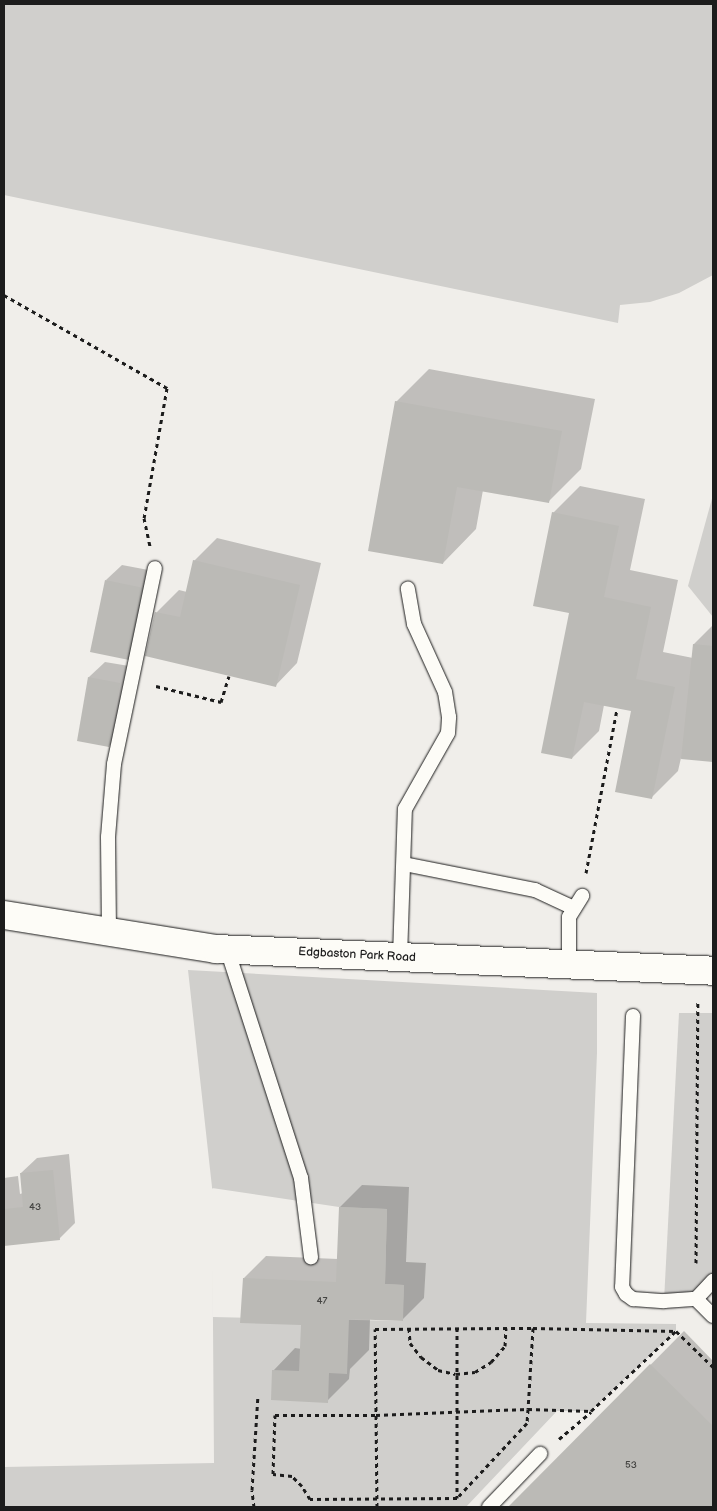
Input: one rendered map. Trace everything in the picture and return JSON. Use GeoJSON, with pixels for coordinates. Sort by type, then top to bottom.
{"type":"FeatureCollection","features":[{"type":"Feature","properties":{"kind":"street","name":"Edgbaston Park Road"},"geometry":{"type":"LineString","coordinates":[[4,915],[227,949],[706,971]]}},
{"type":"Feature","properties":{"kind":"lane"},"geometry":{"type":"LineString","coordinates":[[109,932],[108,837],[114,764],[155,568]]}},
{"type":"Feature","properties":{"kind":"lane"},"geometry":{"type":"LineString","coordinates":[[400,957],[405,809],[448,733],[449,717],[445,692],[414,624],[408,589]]}},
{"type":"Feature","properties":{"kind":"lane"},"geometry":{"type":"LineString","coordinates":[[404,864],[535,890],[578,902],[569,917],[569,964]]}},
{"type":"Feature","properties":{"kind":"lane"},"geometry":{"type":"LineString","coordinates":[[227,949],[301,1178],[311,1257]]}},
{"type":"Feature","properties":{"kind":"lane"},"geometry":{"type":"LineString","coordinates":[[633,1016],[622,1287],[626,1294],[633,1299],[664,1301],[696,1299],[713,1281]]}},
{"type":"Feature","properties":{"kind":"lane"},"geometry":{"type":"LineString","coordinates":[[696,1299],[713,1316]]}},
{"type":"Feature","properties":{"kind":"lane"},"geometry":{"type":"LineString","coordinates":[[489,1507],[540,1454]]}},
{"type":"Feature","properties":{"kind":"path"},"geometry":{"type":"LineString","coordinates":[[4,295],[168,388],[144,518],[155,568]]}},
{"type":"Feature","properties":{"kind":"path"},"geometry":{"type":"LineString","coordinates":[[131,680],[221,702],[229,676]]}},
{"type":"Feature","properties":{"kind":"path"},"geometry":{"type":"LineString","coordinates":[[578,902],[617,709]]}},
{"type":"Feature","properties":{"kind":"path"},"geometry":{"type":"LineString","coordinates":[[696,1299],[706,971]]}},
{"type":"Feature","properties":{"kind":"path"},"geometry":{"type":"LineString","coordinates":[[408,1328],[410,1343],[421,1357],[438,1370],[456,1374],[475,1372],[491,1362],[505,1346],[506,1328]]}},
{"type":"Feature","properties":{"kind":"path"},"geometry":{"type":"LineString","coordinates":[[457,1328],[457,1498]]}},
{"type":"Feature","properties":{"kind":"path"},"geometry":{"type":"LineString","coordinates":[[533,1328],[528,1410],[527,1423],[457,1498],[310,1499],[302,1486],[292,1476],[273,1474],[275,1415],[376,1415],[528,1410],[591,1411]]}},
{"type":"Feature","properties":{"kind":"path"},"geometry":{"type":"LineString","coordinates":[[377,1507],[375,1329],[533,1328],[676,1332],[713,1367]]}},
{"type":"Feature","properties":{"kind":"path"},"geometry":{"type":"LineString","coordinates":[[540,1454],[591,1411],[676,1332]]}},
{"type":"Feature","properties":{"kind":"path"},"geometry":{"type":"LineString","coordinates":[[254,1507],[252,1490],[258,1395]]}},
{"type":"Feature","properties":{"kind":"shaded area"},"geometry":{"type":"Polygon","coordinates":[[[4,4],[713,4],[713,275],[679,293],[650,302],[620,305],[618,323],[4,195],[4,4]]]}},
{"type":"Feature","properties":{"kind":"shaded area"},"geometry":{"type":"Polygon","coordinates":[[[713,495],[713,617],[688,586],[713,495]]]}},
{"type":"Feature","properties":{"kind":"shaded area"},"geometry":{"type":"Polygon","coordinates":[[[188,970],[597,993],[597,1053],[586,1323],[676,1324],[676,1331],[591,1411],[557,1411],[466,1507],[4,1507],[4,1467],[214,1463],[212,1202],[213,1317],[402,1321],[404,1285],[385,1284],[387,1209],[339,1207],[212,1188],[188,970]]]}},
{"type":"Feature","properties":{"kind":"shaded area"},"geometry":{"type":"Polygon","coordinates":[[[679,1013],[713,1013],[713,1281],[696,1299],[664,1301],[679,1013]]]}},
{"type":"Feature","properties":{"kind":"building"},"geometry":{"type":"Polygon","coordinates":[[[395,401],[562,431],[549,503],[457,487],[443,564],[368,551],[395,401]]]}},
{"type":"Feature","properties":{"kind":"building"},"geometry":{"type":"Polygon","coordinates":[[[552,512],[619,526],[604,597],[651,607],[636,679],[675,687],[652,799],[615,792],[631,711],[584,702],[572,759],[541,753],[569,613],[533,606],[552,512]]]}},
{"type":"Feature","properties":{"kind":"building"},"geometry":{"type":"Polygon","coordinates":[[[193,560],[300,585],[276,687],[145,656],[155,612],[180,617],[193,560]]]}},
{"type":"Feature","properties":{"kind":"building"},"geometry":{"type":"Polygon","coordinates":[[[105,580],[144,588],[129,660],[90,652],[105,580]]]}},
{"type":"Feature","properties":{"kind":"building"},"geometry":{"type":"Polygon","coordinates":[[[693,644],[713,646],[713,762],[681,759],[693,644]]]}},
{"type":"Feature","properties":{"kind":"building"},"geometry":{"type":"Polygon","coordinates":[[[88,677],[120,683],[109,747],[77,741],[88,677]]]}},
{"type":"Feature","properties":{"kind":"building"},"geometry":{"type":"Polygon","coordinates":[[[53,1170],[60,1240],[4,1246],[4,1209],[23,1207],[20,1173],[53,1170]]]}},
{"type":"Feature","properties":{"kind":"building"},"geometry":{"type":"Polygon","coordinates":[[[339,1207],[387,1209],[385,1284],[404,1285],[403,1321],[349,1319],[347,1374],[329,1373],[328,1403],[271,1400],[272,1370],[299,1371],[301,1325],[240,1323],[243,1278],[336,1282],[339,1207]]]}},
{"type":"Feature","properties":{"kind":"building"},"geometry":{"type":"Polygon","coordinates":[[[650,1364],[713,1426],[713,1507],[508,1507],[650,1364]]]}}]}
